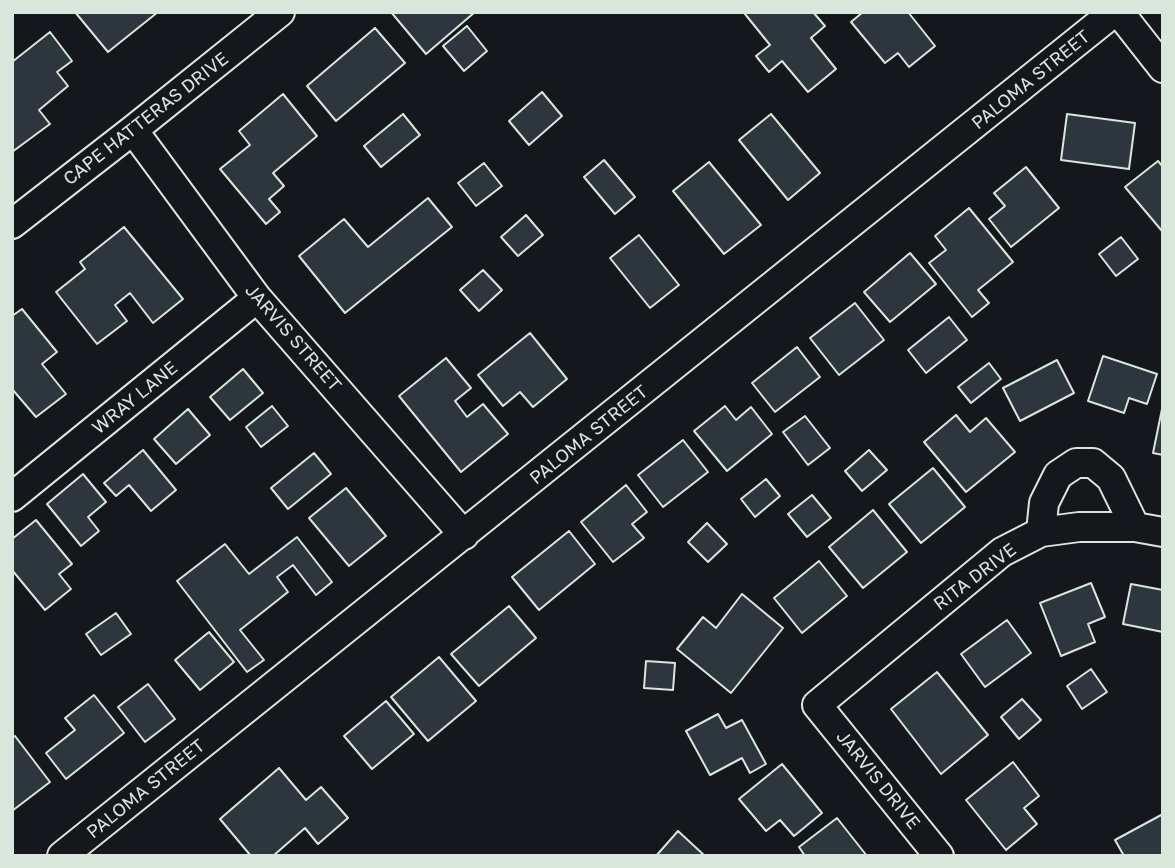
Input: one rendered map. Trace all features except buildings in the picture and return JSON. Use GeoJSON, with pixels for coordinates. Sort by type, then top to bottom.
{"type":"FeatureCollection","features":[{"type":"Feature","properties":{"kind":"street","name":"CAPE HATTERAS DRIVE"},"geometry":{"type":"LineString","coordinates":[[12,224],[280,12]]}},
{"type":"Feature","properties":{"kind":"street"},"geometry":{"type":"LineString","coordinates":[[1117,12],[1163,68]]}},
{"type":"Feature","properties":{"kind":"street","name":"PALOMA STREET"},"geometry":{"type":"LineString","coordinates":[[61,856],[1117,12]]}},
{"type":"Feature","properties":{"kind":"street","name":"JARVIS STREET"},"geometry":{"type":"LineString","coordinates":[[133,130],[257,298],[464,535]]}},
{"type":"Feature","properties":{"kind":"street","name":"WRAY LANE"},"geometry":{"type":"LineString","coordinates":[[12,497],[257,298]]}},
{"type":"Feature","properties":{"kind":"street"},"geometry":{"type":"LineString","coordinates":[[1041,532],[1044,503],[1058,475],[1076,463],[1093,463],[1111,478],[1135,527]]}},
{"type":"Feature","properties":{"kind":"street","name":"RITA DRIVE"},"geometry":{"type":"LineString","coordinates":[[817,705],[1002,552],[1041,532],[1079,527],[1135,527],[1163,532]]}},
{"type":"Feature","properties":{"kind":"street","name":"JARVIS DRIVE"},"geometry":{"type":"LineString","coordinates":[[817,705],[939,856]]}}]}
